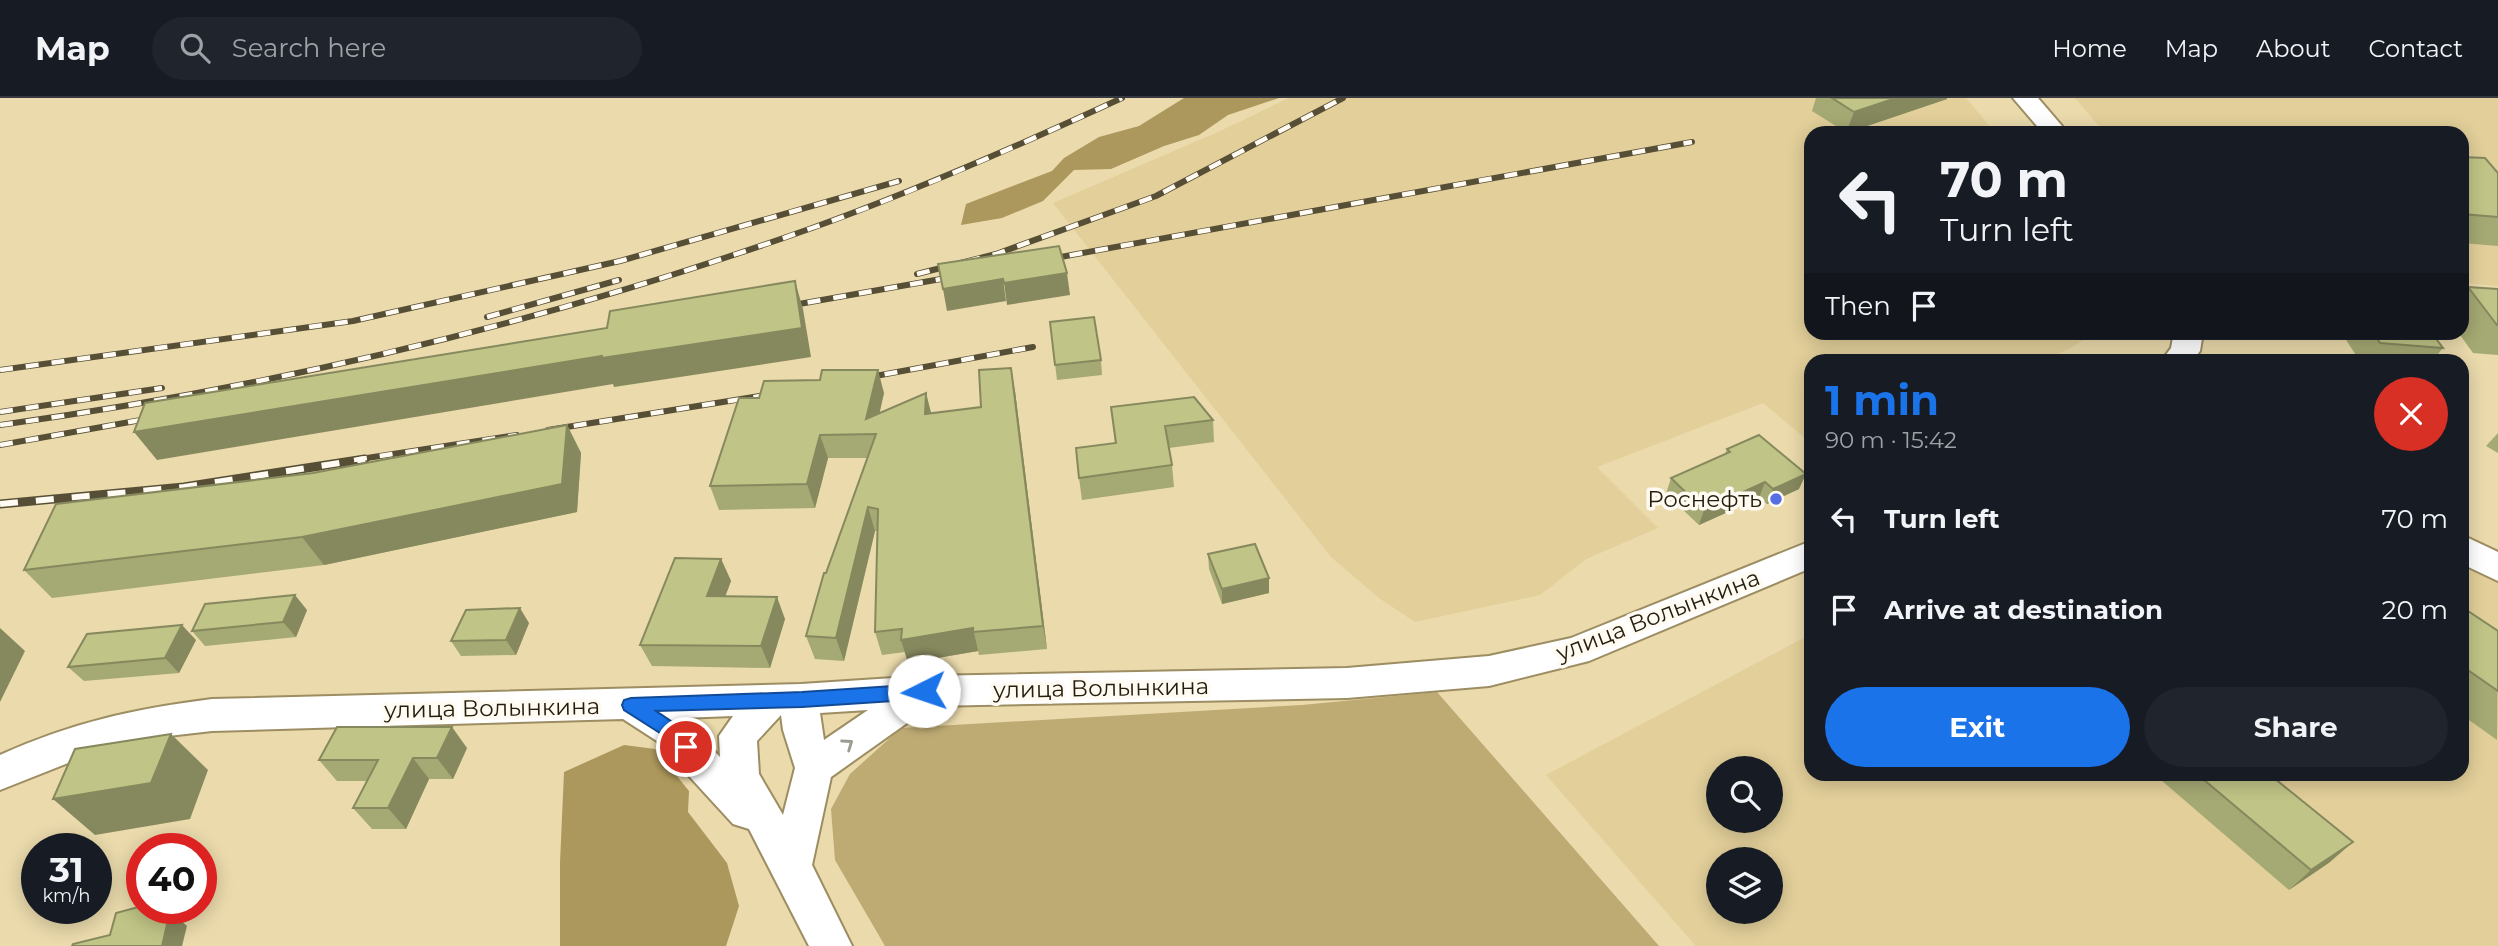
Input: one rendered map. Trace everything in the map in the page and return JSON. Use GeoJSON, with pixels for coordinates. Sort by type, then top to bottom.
{"type":"FeatureCollection","features":[{"type":"Feature","properties":{"kind":"street"},"geometry":{"type":"LineString","coordinates":[[2025,98],[2050,126]]}},
{"type":"Feature","properties":{"kind":"street"},"geometry":{"type":"LineString","coordinates":[[2469,552],[2498,568]]}},
{"type":"Feature","properties":{"kind":"street","name":"улица Волынкина"},"geometry":{"type":"LineString","coordinates":[[0,773],[62,747],[140,724],[212,715],[787,700],[924,691],[1347,682],[1489,671],[1576,651],[1804,557]]}},
{"type":"Feature","properties":{"kind":"street"},"geometry":{"type":"LineString","coordinates":[[814,768],[924,691]]}},
{"type":"Feature","properties":{"kind":"street"},"geometry":{"type":"LineString","coordinates":[[791,866],[814,768],[802,730],[787,700],[738,736],[740,776],[791,866],[831,946]]}},
{"type":"Feature","properties":{"kind":"street"},"geometry":{"type":"LineString","coordinates":[[631,705],[670,730],[736,799],[791,866]]}},
{"type":"Feature","properties":{"kind":"shaded area"},"geometry":{"type":"Polygon","coordinates":[[[1184,98],[1279,98],[1228,115],[1199,135],[1164,146],[1111,169],[1074,170],[1043,201],[1002,218],[961,225],[966,204],[1052,171],[1064,158],[1099,137],[1139,126],[1184,98]]]}},
{"type":"Feature","properties":{"kind":"shaded area"},"geometry":{"type":"Polygon","coordinates":[[[1289,98],[1966,98],[1989,126],[1804,126],[1804,340],[2083,340],[2057,354],[1804,354],[1804,437],[1763,403],[1597,467],[1658,528],[1586,559],[1540,595],[1415,622],[1379,598],[1331,557],[1053,203],[1218,132],[1289,98]]]}},
{"type":"Feature","properties":{"kind":"shaded area"},"geometry":{"type":"Polygon","coordinates":[[[2075,98],[2498,98],[2498,286],[2469,284],[2469,126],[2099,126],[2075,98]]]}},
{"type":"Feature","properties":{"kind":"shaded area"},"geometry":{"type":"Polygon","coordinates":[[[2469,561],[2498,578],[2498,946],[1696,946],[1546,775],[1804,638],[1804,781],[2469,781],[2469,561]]]}},
{"type":"Feature","properties":{"kind":"shaded area"},"geometry":{"type":"Polygon","coordinates":[[[1437,692],[1659,946],[885,946],[835,860],[831,809],[850,774],[901,728],[1302,705],[1437,692]]]}},
{"type":"Feature","properties":{"kind":"shaded area"},"geometry":{"type":"Polygon","coordinates":[[[624,745],[655,749],[689,791],[688,812],[727,863],[739,906],[726,946],[560,946],[564,772],[624,745]]]}},
{"type":"Feature","properties":{"kind":"building"},"geometry":{"type":"Polygon","coordinates":[[[1832,98],[1896,98],[1854,112],[1832,98]]]}},
{"type":"Feature","properties":{"kind":"building"},"geometry":{"type":"Polygon","coordinates":[[[2469,157],[2485,158],[2498,173],[2498,217],[2469,215],[2469,157]]]}},
{"type":"Feature","properties":{"kind":"building"},"geometry":{"type":"Polygon","coordinates":[[[1059,246],[1067,273],[1004,283],[1003,279],[943,289],[938,264],[1059,246]]]}},
{"type":"Feature","properties":{"kind":"building"},"geometry":{"type":"Polygon","coordinates":[[[795,281],[802,328],[602,356],[134,432],[145,403],[607,328],[610,311],[795,281]]]}},
{"type":"Feature","properties":{"kind":"building"},"geometry":{"type":"Polygon","coordinates":[[[2469,287],[2498,289],[2497,325],[2469,288],[2469,287]]]}},
{"type":"Feature","properties":{"kind":"building"},"geometry":{"type":"Polygon","coordinates":[[[1094,317],[1101,360],[1055,365],[1050,322],[1094,317]]]}},
{"type":"Feature","properties":{"kind":"building"},"geometry":{"type":"Polygon","coordinates":[[[2378,340],[2437,340],[2443,348],[2380,343],[2378,340]]]}},
{"type":"Feature","properties":{"kind":"building"},"geometry":{"type":"Polygon","coordinates":[[[1011,368],[1043,626],[973,632],[973,628],[901,640],[902,629],[875,632],[878,509],[868,507],[836,638],[806,636],[824,573],[876,434],[820,435],[807,484],[710,486],[739,398],[759,398],[764,381],[820,380],[822,370],[878,370],[866,419],[926,393],[925,414],[981,407],[979,370],[1011,368]]]}},
{"type":"Feature","properties":{"kind":"building"},"geometry":{"type":"Polygon","coordinates":[[[1194,397],[1213,420],[1165,426],[1172,465],[1079,478],[1076,448],[1116,443],[1111,407],[1194,397]]]}},
{"type":"Feature","properties":{"kind":"building"},"geometry":{"type":"Polygon","coordinates":[[[567,425],[562,484],[302,537],[24,570],[56,504],[313,473],[567,425]]]}},
{"type":"Feature","properties":{"kind":"building"},"geometry":{"type":"Polygon","coordinates":[[[1759,435],[1804,475],[1773,489],[1765,482],[1704,510],[1671,478],[1730,452],[1727,449],[1759,435]]]}},
{"type":"Feature","properties":{"kind":"building"},"geometry":{"type":"Polygon","coordinates":[[[1255,544],[1269,578],[1222,589],[1208,554],[1255,544]]]}},
{"type":"Feature","properties":{"kind":"building"},"geometry":{"type":"Polygon","coordinates":[[[675,558],[721,559],[707,596],[777,597],[761,646],[640,645],[675,558]]]}},
{"type":"Feature","properties":{"kind":"building"},"geometry":{"type":"Polygon","coordinates":[[[295,595],[283,622],[192,631],[205,604],[295,595]]]}},
{"type":"Feature","properties":{"kind":"building"},"geometry":{"type":"Polygon","coordinates":[[[520,608],[506,640],[451,641],[466,610],[520,608]]]}},
{"type":"Feature","properties":{"kind":"building"},"geometry":{"type":"Polygon","coordinates":[[[2469,612],[2498,631],[2498,691],[2469,671],[2469,612]]]}},
{"type":"Feature","properties":{"kind":"building"},"geometry":{"type":"Polygon","coordinates":[[[182,625],[165,658],[68,667],[87,634],[182,625]]]}},
{"type":"Feature","properties":{"kind":"building"},"geometry":{"type":"Polygon","coordinates":[[[337,727],[452,727],[437,758],[413,758],[388,808],[353,808],[378,760],[319,760],[337,727]]]}},
{"type":"Feature","properties":{"kind":"building"},"geometry":{"type":"Polygon","coordinates":[[[171,734],[151,783],[53,799],[75,749],[171,734]]]}},
{"type":"Feature","properties":{"kind":"building"},"geometry":{"type":"Polygon","coordinates":[[[2205,781],[2278,781],[2353,842],[2311,870],[2205,781]]]}},
{"type":"Feature","properties":{"kind":"building"},"geometry":{"type":"Polygon","coordinates":[[[126,910],[126,924],[167,924],[162,946],[72,946],[110,935],[116,913],[126,910]]]}},
{"type":"Feature","properties":{"kind":"railway"},"geometry":{"type":"LineString","coordinates":[[0,425],[206,391],[309,370],[411,347],[614,293],[713,262],[852,213],[968,166],[1122,98]]}},
{"type":"Feature","properties":{"kind":"railway"},"geometry":{"type":"LineString","coordinates":[[917,274],[996,254],[1156,196],[1343,98]]}},
{"type":"Feature","properties":{"kind":"railway"},"geometry":{"type":"LineString","coordinates":[[1044,260],[1692,142]]}},
{"type":"Feature","properties":{"kind":"railway"},"geometry":{"type":"LineString","coordinates":[[0,370],[353,321],[620,261],[899,181]]}},
{"type":"Feature","properties":{"kind":"railway"},"geometry":{"type":"LineString","coordinates":[[782,307],[958,276]]}},
{"type":"Feature","properties":{"kind":"railway"},"geometry":{"type":"LineString","coordinates":[[487,317],[619,280]]}},
{"type":"Feature","properties":{"kind":"railway"},"geometry":{"type":"LineString","coordinates":[[859,379],[1033,347]]}},
{"type":"Feature","properties":{"kind":"railway"},"geometry":{"type":"LineString","coordinates":[[0,412],[162,388]]}},
{"type":"Feature","properties":{"kind":"railway"},"geometry":{"type":"LineString","coordinates":[[548,430],[779,393]]}},
{"type":"Feature","properties":{"kind":"railway"},"geometry":{"type":"LineString","coordinates":[[0,445],[158,417]]}},
{"type":"Feature","properties":{"kind":"railway"},"geometry":{"type":"LineString","coordinates":[[354,460],[517,435]]}},
{"type":"Feature","properties":{"kind":"railway"},"geometry":{"type":"LineString","coordinates":[[0,504],[184,487],[365,459]]}},
{"type":"Feature","properties":{"kind":"place","name":"Роснефть"},"geometry":{"type":"Point","coordinates":[1776,499]}},
{"type":"Feature","properties":{"kind":"route"},"geometry":{"type":"LineString","coordinates":[[686,747],[670,730],[631,705],[802,699],[924,691]]}}]}
